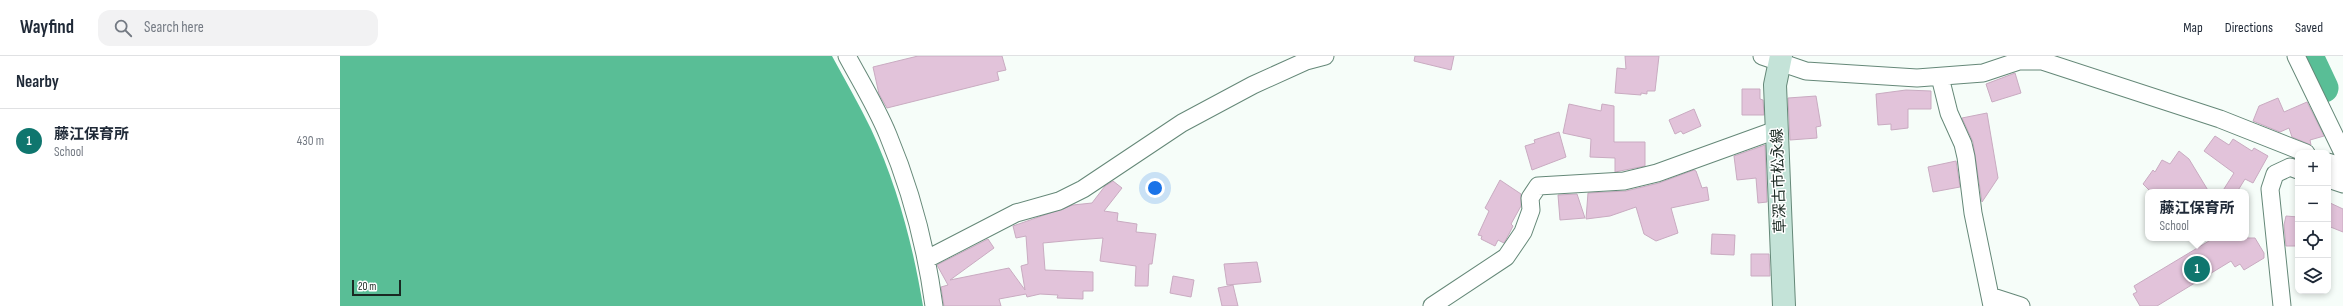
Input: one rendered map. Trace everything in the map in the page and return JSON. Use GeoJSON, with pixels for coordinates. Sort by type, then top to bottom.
{"type":"FeatureCollection","features":[{"type":"Feature","properties":{"kind":"main road","name":"草深古市松永線"},"geometry":{"type":"LineString","coordinates":[[1774,58],[1784,306]]}},
{"type":"Feature","properties":{"kind":"street"},"geometry":{"type":"LineString","coordinates":[[847,56],[888,134],[915,212],[927,259],[934,306]]}},
{"type":"Feature","properties":{"kind":"street"},"geometry":{"type":"LineString","coordinates":[[927,259],[1016,213],[1059,201],[1083,189],[1182,123],[1253,85],[1306,61],[1325,56]]}},
{"type":"Feature","properties":{"kind":"street"},"geometry":{"type":"LineString","coordinates":[[2296,56],[2343,153]]}},
{"type":"Feature","properties":{"kind":"street"},"geometry":{"type":"LineString","coordinates":[[1774,58],[1806,71],[1917,78],[1983,73],[2019,61],[2042,61],[2220,119],[2298,150]]}},
{"type":"Feature","properties":{"kind":"street"},"geometry":{"type":"LineString","coordinates":[[1940,77],[1949,113],[1964,150],[1974,213],[1991,301],[2021,306]]}},
{"type":"Feature","properties":{"kind":"street"},"geometry":{"type":"LineString","coordinates":[[1432,306],[1506,257],[1523,232],[1531,210],[1530,198],[1538,186],[1624,181],[1656,173],[1776,130]]}},
{"type":"Feature","properties":{"kind":"street"},"geometry":{"type":"LineString","coordinates":[[2331,163],[2343,173]]}},
{"type":"Feature","properties":{"kind":"street"},"geometry":{"type":"LineString","coordinates":[[2282,306],[2270,189],[2275,174],[2290,167],[2295,169]]}},
{"type":"Feature","properties":{"kind":"street"},"geometry":{"type":"LineString","coordinates":[[2331,180],[2343,184]]}},
{"type":"Feature","properties":{"kind":"shaded area"},"geometry":{"type":"Polygon","coordinates":[[[340,56],[832,56],[871,129],[889,172],[909,238],[923,306],[340,306],[340,56]]]}},
{"type":"Feature","properties":{"kind":"building"},"geometry":{"type":"Polygon","coordinates":[[[918,56],[1002,56],[1006,70],[997,72],[999,80],[887,108],[879,94],[873,67],[918,56]]]}},
{"type":"Feature","properties":{"kind":"building"},"geometry":{"type":"Polygon","coordinates":[[[1415,56],[1454,56],[1451,70],[1414,61],[1415,56]]]}},
{"type":"Feature","properties":{"kind":"building"},"geometry":{"type":"Polygon","coordinates":[[[1625,56],[1659,56],[1655,91],[1647,91],[1647,94],[1641,93],[1641,95],[1615,93],[1617,68],[1626,69],[1625,56]]]}},
{"type":"Feature","properties":{"kind":"building"},"geometry":{"type":"Polygon","coordinates":[[[2015,73],[2021,93],[1992,102],[1986,84],[2015,73]]]}},
{"type":"Feature","properties":{"kind":"building"},"geometry":{"type":"Polygon","coordinates":[[[1742,89],[1760,89],[1760,99],[1763,100],[1764,115],[1742,115],[1742,89]]]}},
{"type":"Feature","properties":{"kind":"building"},"geometry":{"type":"Polygon","coordinates":[[[1906,90],[1931,91],[1931,109],[1908,109],[1908,128],[1891,130],[1891,124],[1878,125],[1876,94],[1906,90]]]}},
{"type":"Feature","properties":{"kind":"building"},"geometry":{"type":"Polygon","coordinates":[[[1816,96],[1821,126],[1816,127],[1817,138],[1790,140],[1788,98],[1816,96]]]}},
{"type":"Feature","properties":{"kind":"building"},"geometry":{"type":"Polygon","coordinates":[[[2278,98],[2284,112],[2307,102],[2324,136],[2310,140],[2311,145],[2292,137],[2289,128],[2280,132],[2253,121],[2259,106],[2278,98]]]}},
{"type":"Feature","properties":{"kind":"building"},"geometry":{"type":"Polygon","coordinates":[[[1569,104],[1601,111],[1602,104],[1614,106],[1614,142],[1645,142],[1645,166],[1615,172],[1615,158],[1590,157],[1591,139],[1563,133],[1569,104]]]}},
{"type":"Feature","properties":{"kind":"building"},"geometry":{"type":"Polygon","coordinates":[[[1694,109],[1701,126],[1683,134],[1681,131],[1675,134],[1669,120],[1694,109]]]}},
{"type":"Feature","properties":{"kind":"building"},"geometry":{"type":"Polygon","coordinates":[[[1987,113],[1998,178],[1982,202],[1973,142],[1962,118],[1987,113]]]}},
{"type":"Feature","properties":{"kind":"building"},"geometry":{"type":"Polygon","coordinates":[[[1559,132],[1566,157],[1532,170],[1525,146],[1535,143],[1534,140],[1559,132]]]}},
{"type":"Feature","properties":{"kind":"building"},"geometry":{"type":"Polygon","coordinates":[[[2215,136],[2229,145],[2233,139],[2252,151],[2254,148],[2268,156],[2253,183],[2245,179],[2239,189],[2224,189],[2234,173],[2204,151],[2215,136]]]}},
{"type":"Feature","properties":{"kind":"building"},"geometry":{"type":"Polygon","coordinates":[[[1765,145],[1767,202],[1758,203],[1756,178],[1737,180],[1734,156],[1765,145]]]}},
{"type":"Feature","properties":{"kind":"building"},"geometry":{"type":"Polygon","coordinates":[[[2179,151],[2189,159],[2207,189],[2148,189],[2143,184],[2153,170],[2155,172],[2162,160],[2170,164],[2179,151]]]}},
{"type":"Feature","properties":{"kind":"building"},"geometry":{"type":"Polygon","coordinates":[[[1956,161],[1960,187],[1933,192],[1928,167],[1956,161]]]}},
{"type":"Feature","properties":{"kind":"building"},"geometry":{"type":"Polygon","coordinates":[[[1694,170],[1696,171],[1702,188],[1707,187],[1709,200],[1671,208],[1678,233],[1656,241],[1644,234],[1636,207],[1610,216],[1586,219],[1588,193],[1626,191],[1659,183],[1694,170]]]}},
{"type":"Feature","properties":{"kind":"building"},"geometry":{"type":"Polygon","coordinates":[[[1500,180],[1521,194],[1521,206],[1511,224],[1513,226],[1504,243],[1498,240],[1495,246],[1481,239],[1482,236],[1478,235],[1489,211],[1485,208],[1500,180]]]}},
{"type":"Feature","properties":{"kind":"building"},"geometry":{"type":"Polygon","coordinates":[[[1113,181],[1122,188],[1104,211],[1118,213],[1117,221],[1137,224],[1136,232],[1156,234],[1152,264],[1149,264],[1148,286],[1135,286],[1136,266],[1100,261],[1103,238],[1043,243],[1045,270],[1093,272],[1093,291],[1083,291],[1083,299],[1057,298],[1058,295],[1040,294],[1027,297],[1026,294],[999,299],[1001,306],[944,306],[941,287],[948,285],[937,265],[988,239],[994,248],[950,280],[1009,268],[1025,290],[1021,266],[1028,264],[1026,236],[1016,238],[1013,226],[1073,205],[1092,203],[1105,186],[1113,181]]]}},
{"type":"Feature","properties":{"kind":"building"},"geometry":{"type":"Polygon","coordinates":[[[1577,194],[1585,218],[1560,220],[1558,195],[1577,194]]]}},
{"type":"Feature","properties":{"kind":"building"},"geometry":{"type":"Polygon","coordinates":[[[2331,203],[2343,209],[2343,232],[2331,227],[2331,203]]]}},
{"type":"Feature","properties":{"kind":"building"},"geometry":{"type":"Polygon","coordinates":[[[2286,216],[2295,217],[2295,246],[2286,246],[2284,225],[2286,216]]]}},
{"type":"Feature","properties":{"kind":"building"},"geometry":{"type":"Polygon","coordinates":[[[1712,234],[1735,235],[1734,255],[1711,254],[1712,234]]]}},
{"type":"Feature","properties":{"kind":"building"},"geometry":{"type":"Polygon","coordinates":[[[2249,238],[2255,238],[2264,253],[2264,258],[2244,270],[2240,264],[2235,267],[2231,261],[2157,306],[2140,306],[2133,294],[2137,292],[2134,286],[2209,241],[2249,241],[2249,238]]]}},
{"type":"Feature","properties":{"kind":"building"},"geometry":{"type":"Polygon","coordinates":[[[1751,254],[1769,254],[1770,276],[1751,276],[1751,254]]]}},
{"type":"Feature","properties":{"kind":"building"},"geometry":{"type":"Polygon","coordinates":[[[1257,262],[1261,282],[1227,285],[1224,264],[1257,262]]]}},
{"type":"Feature","properties":{"kind":"building"},"geometry":{"type":"Polygon","coordinates":[[[1173,276],[1194,280],[1191,297],[1170,293],[1173,276]]]}},
{"type":"Feature","properties":{"kind":"building"},"geometry":{"type":"Polygon","coordinates":[[[1233,285],[1238,306],[1222,306],[1218,288],[1233,285]]]}},
{"type":"Feature","properties":{"kind":"waterway"},"geometry":{"type":"LineString","coordinates":[[2309,56],[2324,88]]}},
{"type":"Feature","properties":{"kind":"place","name":"藤江保育所"},"geometry":{"type":"Point","coordinates":[2197,269]}}]}
